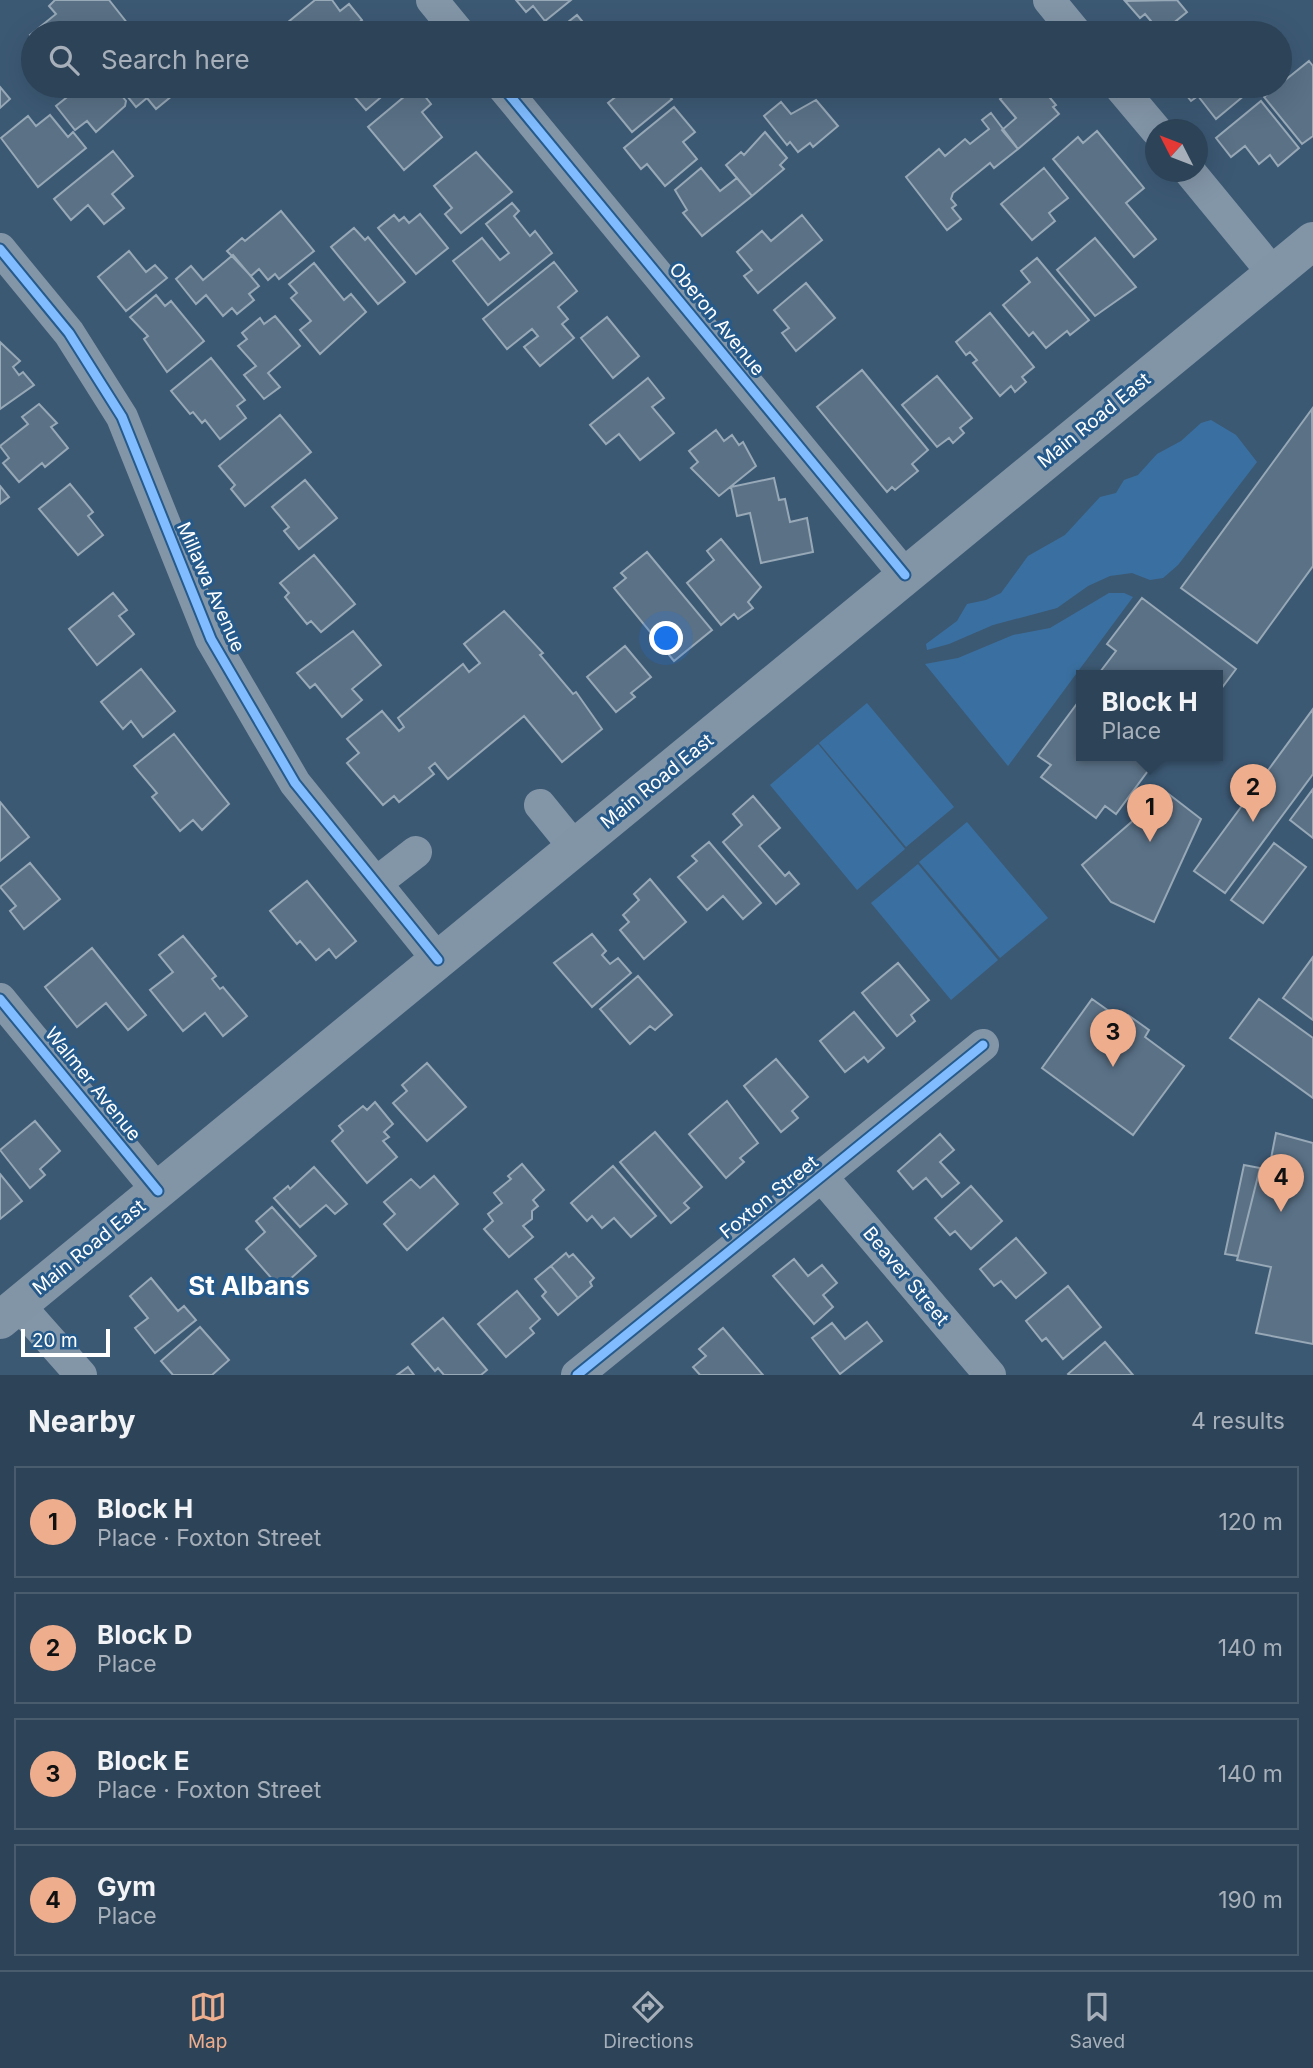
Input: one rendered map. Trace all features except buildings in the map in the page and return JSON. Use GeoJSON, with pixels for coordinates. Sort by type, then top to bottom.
{"type":"FeatureCollection","features":[{"type":"Feature","properties":{"kind":"main road","name":"Main Road East"},"geometry":{"type":"LineString","coordinates":[[9,1312],[1313,241]]}},
{"type":"Feature","properties":{"kind":"street"},"geometry":{"type":"LineString","coordinates":[[432,0],[449,21]]}},
{"type":"Feature","properties":{"kind":"street"},"geometry":{"type":"LineString","coordinates":[[1049,0],[1066,21]]}},
{"type":"Feature","properties":{"kind":"street","name":"Oberon Avenue"},"geometry":{"type":"LineString","coordinates":[[512,98],[905,575]]}},
{"type":"Feature","properties":{"kind":"street"},"geometry":{"type":"LineString","coordinates":[[1129,98],[1147,119]]}},
{"type":"Feature","properties":{"kind":"street"},"geometry":{"type":"LineString","coordinates":[[1198,182],[1273,273]]}},
{"type":"Feature","properties":{"kind":"street","name":"Millawa Avenue"},"geometry":{"type":"LineString","coordinates":[[0,249],[69,333],[122,417],[211,639],[295,783],[438,960]]}},
{"type":"Feature","properties":{"kind":"street"},"geometry":{"type":"LineString","coordinates":[[540,805],[575,848]]}},
{"type":"Feature","properties":{"kind":"street"},"geometry":{"type":"LineString","coordinates":[[376,883],[416,852]]}},
{"type":"Feature","properties":{"kind":"street","name":"Walmer Avenue"},"geometry":{"type":"LineString","coordinates":[[0,999],[158,1191]]}},
{"type":"Feature","properties":{"kind":"street","name":"Foxton Street"},"geometry":{"type":"LineString","coordinates":[[577,1375],[983,1045]]}},
{"type":"Feature","properties":{"kind":"street","name":"Beaver Street"},"geometry":{"type":"LineString","coordinates":[[822,1177],[990,1375]]}},
{"type":"Feature","properties":{"kind":"street"},"geometry":{"type":"LineString","coordinates":[[9,1312],[81,1375]]}},
{"type":"Feature","properties":{"kind":"shaded area"},"geometry":{"type":"Polygon","coordinates":[[[1211,420],[1236,435],[1257,462],[1178,565],[1163,578],[1150,580],[1132,573],[1110,576],[1088,586],[1057,608],[993,625],[949,644],[927,650],[926,644],[957,621],[967,604],[1001,593],[1028,556],[1065,535],[1100,497],[1116,493],[1124,480],[1138,475],[1157,454],[1181,441],[1201,423],[1211,420]]]}},
{"type":"Feature","properties":{"kind":"shaded area"},"geometry":{"type":"Polygon","coordinates":[[[1109,593],[1124,593],[1133,597],[1079,670],[1076,670],[1076,674],[1008,766],[925,664],[958,658],[1013,635],[1050,628],[1109,593]]]}},
{"type":"Feature","properties":{"kind":"shaded area"},"geometry":{"type":"Polygon","coordinates":[[[867,703],[954,807],[906,847],[819,743],[867,703]]]}},
{"type":"Feature","properties":{"kind":"shaded area"},"geometry":{"type":"Polygon","coordinates":[[[818,744],[905,849],[857,890],[770,785],[818,744]]]}},
{"type":"Feature","properties":{"kind":"shaded area"},"geometry":{"type":"Polygon","coordinates":[[[967,822],[1048,918],[1000,958],[919,862],[967,822]]]}},
{"type":"Feature","properties":{"kind":"shaded area"},"geometry":{"type":"Polygon","coordinates":[[[918,864],[998,960],[951,1000],[871,903],[918,864]]]}},
{"type":"Feature","properties":{"kind":"cycle path"},"geometry":{"type":"LineString","coordinates":[[512,98],[905,575]]}},
{"type":"Feature","properties":{"kind":"cycle path"},"geometry":{"type":"LineString","coordinates":[[0,249],[69,333],[122,417],[211,639],[295,783],[438,960]]}},
{"type":"Feature","properties":{"kind":"cycle path"},"geometry":{"type":"LineString","coordinates":[[0,999],[158,1191]]}},
{"type":"Feature","properties":{"kind":"cycle path"},"geometry":{"type":"LineString","coordinates":[[577,1375],[983,1045]]}},
{"type":"Feature","properties":{"kind":"place","name":"Block D"},"geometry":{"type":"Point","coordinates":[1253,822]}},
{"type":"Feature","properties":{"kind":"place","name":"Block H"},"geometry":{"type":"Point","coordinates":[1150,842]}},
{"type":"Feature","properties":{"kind":"place","name":"Block E"},"geometry":{"type":"Point","coordinates":[1113,1067]}},
{"type":"Feature","properties":{"kind":"place","name":"Gym"},"geometry":{"type":"Point","coordinates":[1281,1212]}},
{"type":"Feature","properties":{"kind":"district","name":"St Albans"},"geometry":{"type":"Point","coordinates":[249,1285]}}]}
